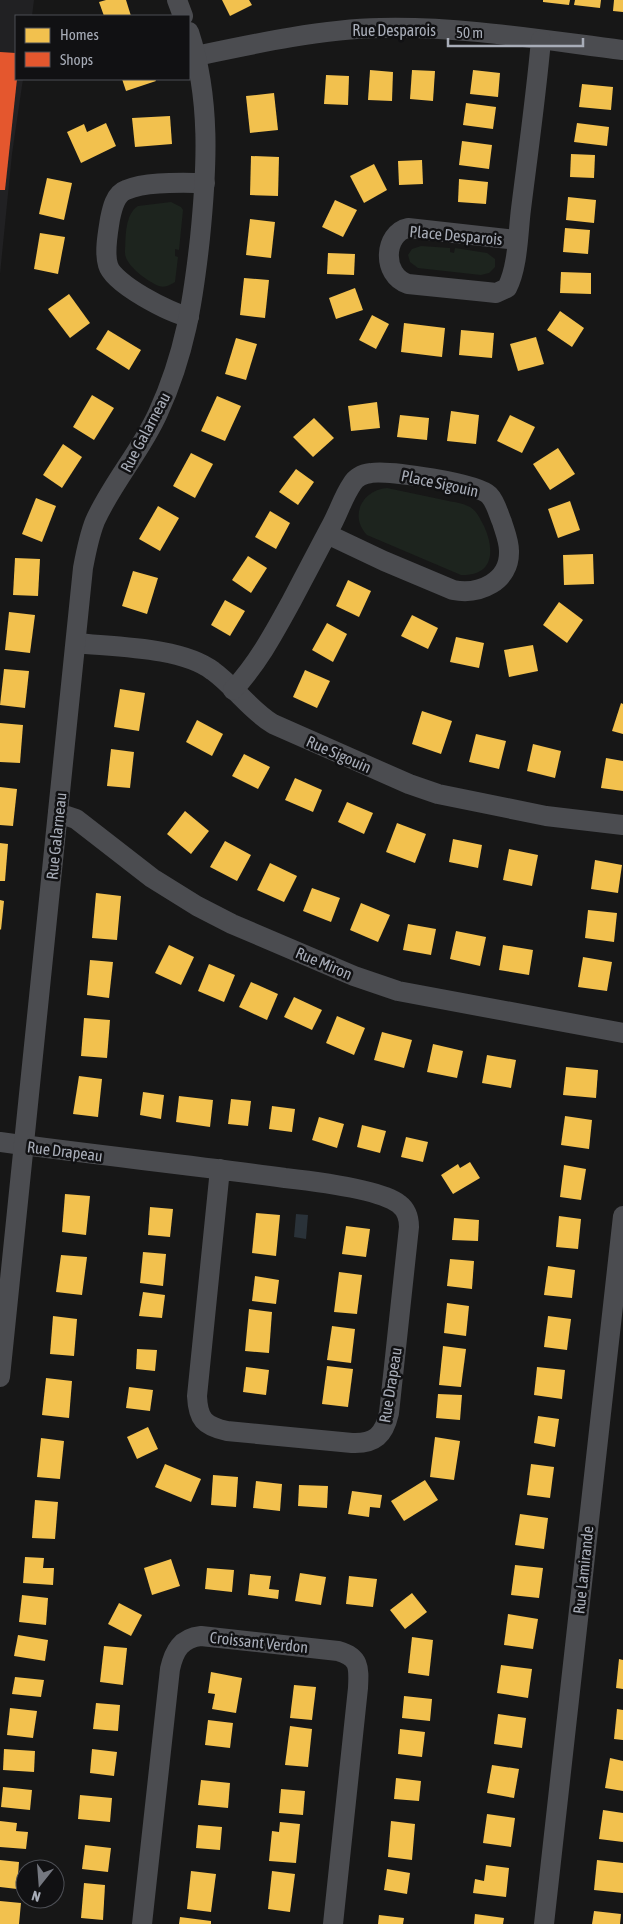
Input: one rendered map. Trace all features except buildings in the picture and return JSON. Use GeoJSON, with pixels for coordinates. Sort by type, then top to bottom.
{"type":"FeatureCollection","features":[{"type":"Feature","properties":{"kind":"street"},"geometry":{"type":"LineString","coordinates":[[177,0],[183,15]]}},
{"type":"Feature","properties":{"kind":"street","name":"Rue Desparois"},"geometry":{"type":"LineString","coordinates":[[196,56],[309,36],[381,28],[447,30],[623,50]]}},
{"type":"Feature","properties":{"kind":"street","name":"Rue Galarneau"},"geometry":{"type":"LineString","coordinates":[[0,1377],[83,568],[92,530],[103,505],[141,445],[157,415],[175,373],[184,345],[197,265],[205,183],[205,122],[196,56],[190,35]]}},
{"type":"Feature","properties":{"kind":"street","name":"Place Desparois"},"geometry":{"type":"LineString","coordinates":[[517,240],[408,228],[399,231],[395,236],[391,247],[389,265],[397,279],[408,284],[496,293],[507,288],[511,281],[517,240],[541,40]]}},
{"type":"Feature","properties":{"kind":"street"},"geometry":{"type":"LineString","coordinates":[[189,317],[158,306],[113,275],[107,258],[110,223],[117,198],[126,190],[147,185],[205,183]]}},
{"type":"Feature","properties":{"kind":"street","name":"Place Sigouin"},"geometry":{"type":"LineString","coordinates":[[233,690],[248,674],[266,648],[352,484],[357,478],[371,473],[387,472],[466,486],[486,493],[495,505],[507,536],[509,560],[502,574],[489,586],[472,592],[461,592],[384,561],[327,534]]}},
{"type":"Feature","properties":{"kind":"street","name":"Rue Sigouin"},"geometry":{"type":"LineString","coordinates":[[76,643],[149,650],[183,657],[212,670],[255,712],[273,724],[423,789],[454,798],[546,816],[623,826]]}},
{"type":"Feature","properties":{"kind":"street","name":"Rue Miron"},"geometry":{"type":"LineString","coordinates":[[58,813],[76,819],[152,878],[197,906],[253,934],[354,976],[398,991],[623,1033]]}},
{"type":"Feature","properties":{"kind":"street","name":"Rue Drapeau"},"geometry":{"type":"LineString","coordinates":[[0,1142],[220,1169],[329,1184],[386,1198],[400,1204],[406,1211],[409,1228],[389,1413],[385,1426],[373,1440],[367,1443],[352,1443],[227,1431],[212,1427],[200,1416],[197,1396],[220,1169]]}},
{"type":"Feature","properties":{"kind":"street","name":"Rue Lamirande"},"geometry":{"type":"LineString","coordinates":[[544,1924],[623,1216]]}},
{"type":"Feature","properties":{"kind":"street","name":"Croissant Verdon"},"geometry":{"type":"LineString","coordinates":[[142,1924],[170,1669],[173,1657],[179,1646],[189,1638],[202,1636],[338,1651],[352,1656],[356,1662],[358,1688],[333,1924]]}},
{"type":"Feature","properties":{"kind":"shaded area"},"geometry":{"type":"Polygon","coordinates":[[[0,0],[34,0],[32,15],[15,15],[15,80],[23,80],[12,154],[0,274],[0,0]]]}},
{"type":"Feature","properties":{"kind":"shaded area"},"geometry":{"type":"Polygon","coordinates":[[[171,202],[183,210],[179,250],[175,249],[175,256],[178,257],[175,282],[161,287],[143,277],[126,258],[127,228],[130,215],[138,206],[171,202]]]}},
{"type":"Feature","properties":{"kind":"shaded area"},"geometry":{"type":"Polygon","coordinates":[[[421,246],[450,248],[450,252],[454,253],[455,248],[487,253],[495,259],[495,267],[489,273],[481,275],[418,268],[410,262],[408,255],[412,249],[421,246]]]}},
{"type":"Feature","properties":{"kind":"shaded area"},"geometry":{"type":"Polygon","coordinates":[[[387,488],[458,503],[472,509],[478,515],[488,535],[490,552],[486,566],[472,574],[461,575],[367,535],[359,520],[361,505],[371,494],[387,488]]]}},
{"type":"Feature","properties":{"kind":"shaded area"},"geometry":{"type":"Polygon","coordinates":[[[296,1214],[308,1215],[306,1239],[294,1237],[296,1214]]]}}]}
